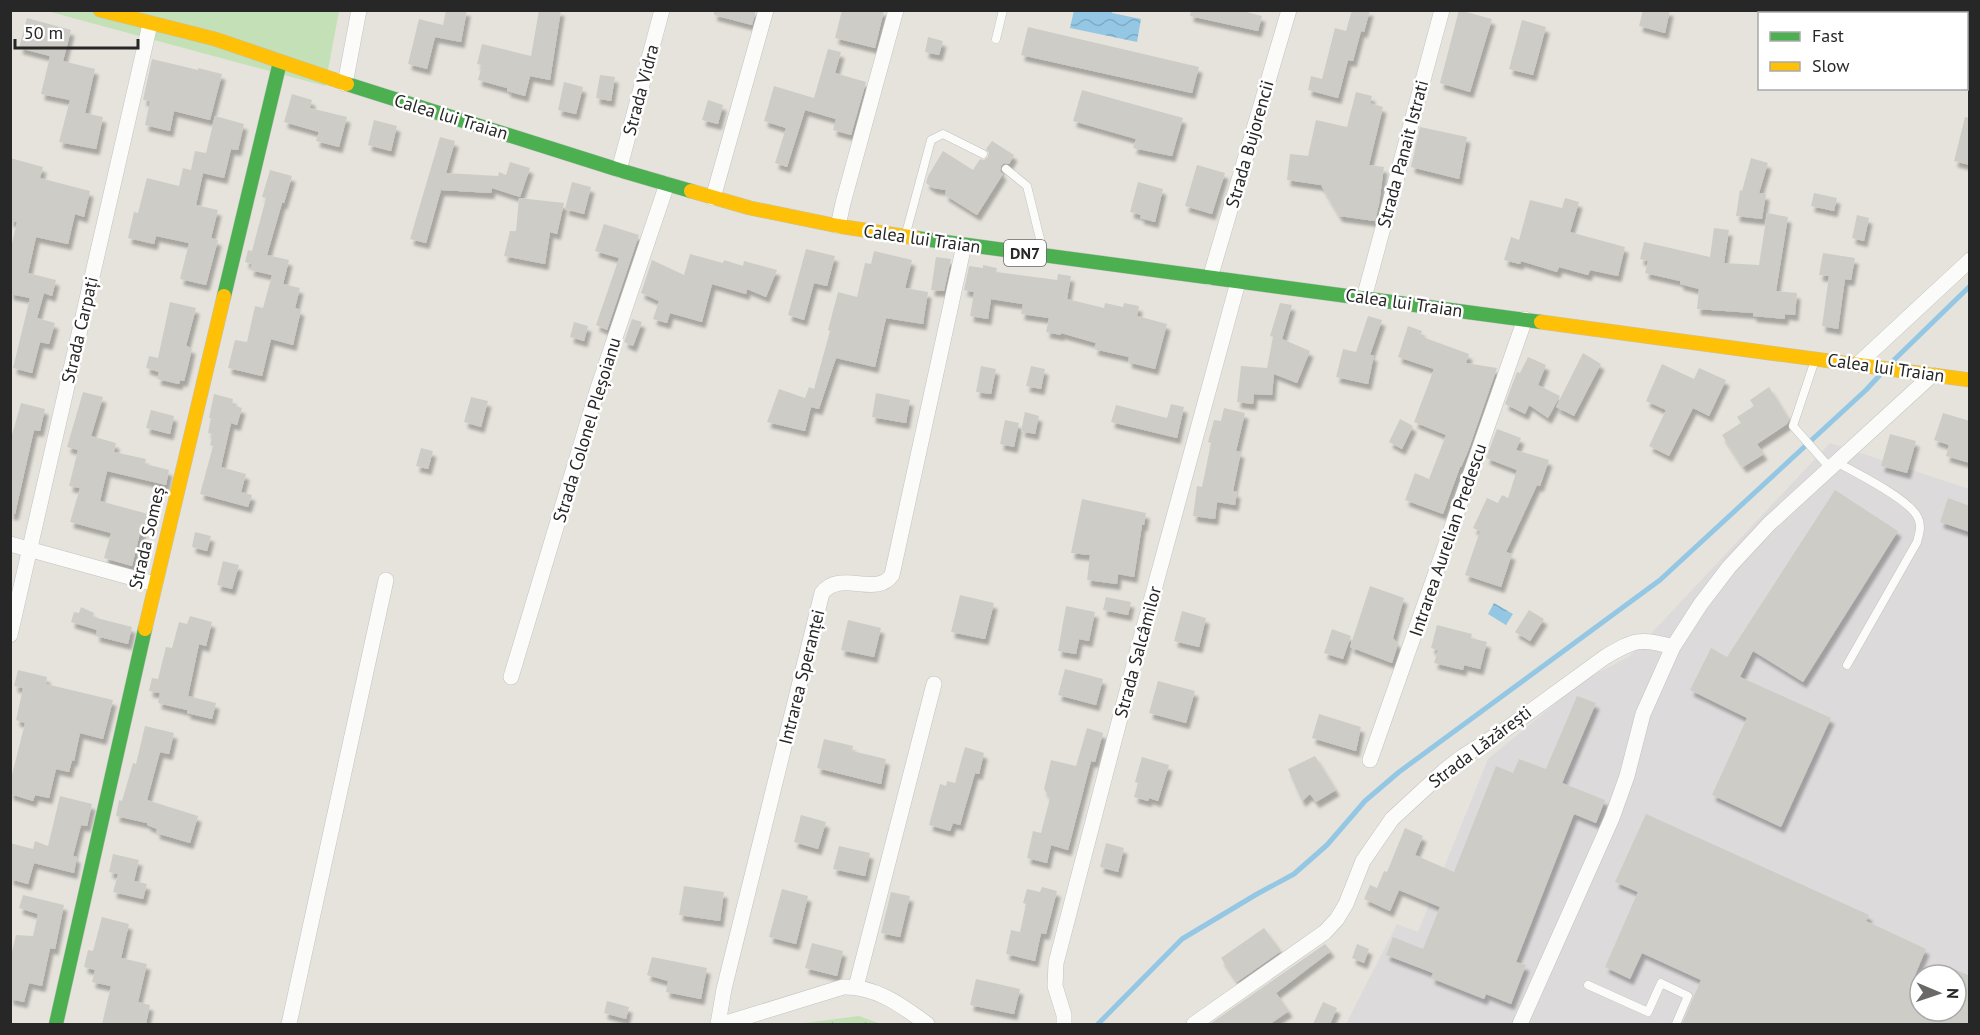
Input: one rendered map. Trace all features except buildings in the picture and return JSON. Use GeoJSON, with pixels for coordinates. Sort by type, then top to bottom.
{"type":"FeatureCollection","features":[{"type":"Feature","properties":{"kind":"main road","name":"Calea lui Traian"},"geometry":{"type":"LineString","coordinates":[[100,10],[215,39],[345,84],[620,170],[775,214],[964,245],[1970,380]]}},
{"type":"Feature","properties":{"kind":"main road","name":"DN7"},"geometry":{"type":"LineString","coordinates":[[162,10],[215,39]]}},
{"type":"Feature","properties":{"kind":"main road","name":"Strada Someș"},"geometry":{"type":"LineString","coordinates":[[56,1024],[154,584],[280,62]]}},
{"type":"Feature","properties":{"kind":"street"},"geometry":{"type":"LineString","coordinates":[[345,84],[359,10]]}},
{"type":"Feature","properties":{"kind":"street","name":"Strada Vidra"},"geometry":{"type":"LineString","coordinates":[[620,170],[662,10]]}},
{"type":"Feature","properties":{"kind":"street"},"geometry":{"type":"LineString","coordinates":[[713,198],[766,10]]}},
{"type":"Feature","properties":{"kind":"street","name":"Calea lui Traian"},"geometry":{"type":"LineString","coordinates":[[838,226],[896,10]]}},
{"type":"Feature","properties":{"kind":"street","name":"Strada Bujorencii"},"geometry":{"type":"LineString","coordinates":[[1210,278],[1289,10]]}},
{"type":"Feature","properties":{"kind":"street","name":"Strada Panait Istrati"},"geometry":{"type":"LineString","coordinates":[[1364,298],[1442,10]]}},
{"type":"Feature","properties":{"kind":"street","name":"Strada Carpați"},"geometry":{"type":"LineString","coordinates":[[10,635],[150,24]]}},
{"type":"Feature","properties":{"kind":"street","name":"Strada Colonel Pleșoianu"},"geometry":{"type":"LineString","coordinates":[[511,677],[598,388],[666,184]]}},
{"type":"Feature","properties":{"kind":"street","name":"Intrarea Speranței"},"geometry":{"type":"LineString","coordinates":[[718,1024],[724,989],[822,593],[828,586],[838,583],[880,584],[888,581],[892,575],[964,245]]}},
{"type":"Feature","properties":{"kind":"street"},"geometry":{"type":"LineString","coordinates":[[1865,365],[1970,260]]}},
{"type":"Feature","properties":{"kind":"street","name":"Strada Salcâmilor"},"geometry":{"type":"LineString","coordinates":[[1064,1024],[1064,1015],[1055,986],[1056,963],[1142,634],[1238,282]]}},
{"type":"Feature","properties":{"kind":"street","name":"Intrarea Aurelian Predescu"},"geometry":{"type":"LineString","coordinates":[[1370,760],[1525,319]]}},
{"type":"Feature","properties":{"kind":"street"},"geometry":{"type":"LineString","coordinates":[[1520,1024],[1612,818],[1643,714],[1673,647],[1700,605],[1730,567],[1769,524],[1932,375]]}},
{"type":"Feature","properties":{"kind":"street"},"geometry":{"type":"LineString","coordinates":[[10,544],[154,584]]}},
{"type":"Feature","properties":{"kind":"street"},"geometry":{"type":"LineString","coordinates":[[289,1024],[386,580]]}},
{"type":"Feature","properties":{"kind":"street","name":"Strada Lăzărești"},"geometry":{"type":"LineString","coordinates":[[1194,1024],[1325,932],[1337,919],[1346,904],[1363,861],[1392,819],[1444,771],[1605,657],[1630,642],[1658,643],[1673,647]]}},
{"type":"Feature","properties":{"kind":"street"},"geometry":{"type":"LineString","coordinates":[[856,987],[934,684]]}},
{"type":"Feature","properties":{"kind":"street"},"geometry":{"type":"LineString","coordinates":[[723,1024],[843,987],[856,987],[883,995],[927,1024]]}},
{"type":"Feature","properties":{"kind":"lane"},"geometry":{"type":"LineString","coordinates":[[996,39],[1003,10]]}},
{"type":"Feature","properties":{"kind":"lane"},"geometry":{"type":"LineString","coordinates":[[905,236],[931,140],[943,134],[983,154]]}},
{"type":"Feature","properties":{"kind":"lane"},"geometry":{"type":"LineString","coordinates":[[1006,169],[1027,186],[1044,256]]}},
{"type":"Feature","properties":{"kind":"lane"},"geometry":{"type":"LineString","coordinates":[[1816,358],[1793,426],[1815,453],[1905,503],[1918,517],[1920,529],[1917,542],[1847,665]]}},
{"type":"Feature","properties":{"kind":"lane"},"geometry":{"type":"LineString","coordinates":[[1588,986],[1648,1012],[1661,983],[1688,996],[1676,1024]]}},
{"type":"Feature","properties":{"kind":"shaded area"},"geometry":{"type":"Polygon","coordinates":[[[1830,443],[1969,489],[1969,1024],[1346,1024],[1397,924],[1418,932],[1488,759],[1584,680],[1630,656],[1830,443]]]}},
{"type":"Feature","properties":{"kind":"green space"},"geometry":{"type":"Polygon","coordinates":[[[47,11],[339,11],[325,86],[47,11]]]}},
{"type":"Feature","properties":{"kind":"green space"},"geometry":{"type":"Polygon","coordinates":[[[859,1016],[881,1024],[797,1024],[859,1016]]]}},
{"type":"Feature","properties":{"kind":"water"},"geometry":{"type":"Polygon","coordinates":[[[1074,10],[1112,11],[1112,13],[1141,19],[1137,42],[1070,28],[1074,10]]]}},
{"type":"Feature","properties":{"kind":"water"},"geometry":{"type":"Polygon","coordinates":[[[1494,603],[1513,614],[1506,625],[1488,614],[1494,603]]]}},
{"type":"Feature","properties":{"kind":"waterway"},"geometry":{"type":"LineString","coordinates":[[1894,360],[1970,286]]}},
{"type":"Feature","properties":{"kind":"waterway"},"geometry":{"type":"LineString","coordinates":[[1098,1024],[1182,939],[1294,874],[1327,845],[1365,801],[1399,772],[1660,580],[1879,376]]}},
{"type":"Feature","properties":{"kind":"traffic: fast"},"geometry":{"type":"LineString","coordinates":[[224,296],[280,62]]}},
{"type":"Feature","properties":{"kind":"traffic: fast"},"geometry":{"type":"LineString","coordinates":[[347,84],[691,191]]}},
{"type":"Feature","properties":{"kind":"traffic: fast"},"geometry":{"type":"LineString","coordinates":[[916,238],[1541,322]]}},
{"type":"Feature","properties":{"kind":"traffic: fast"},"geometry":{"type":"LineString","coordinates":[[56,1024],[145,629]]}},
{"type":"Feature","properties":{"kind":"traffic: slow"},"geometry":{"type":"LineString","coordinates":[[100,10],[215,39],[347,84]]}},
{"type":"Feature","properties":{"kind":"traffic: slow"},"geometry":{"type":"LineString","coordinates":[[691,191],[750,208],[838,226],[916,238]]}},
{"type":"Feature","properties":{"kind":"traffic: slow"},"geometry":{"type":"LineString","coordinates":[[145,629],[224,296]]}},
{"type":"Feature","properties":{"kind":"traffic: slow"},"geometry":{"type":"LineString","coordinates":[[1541,322],[1970,380]]}}]}
